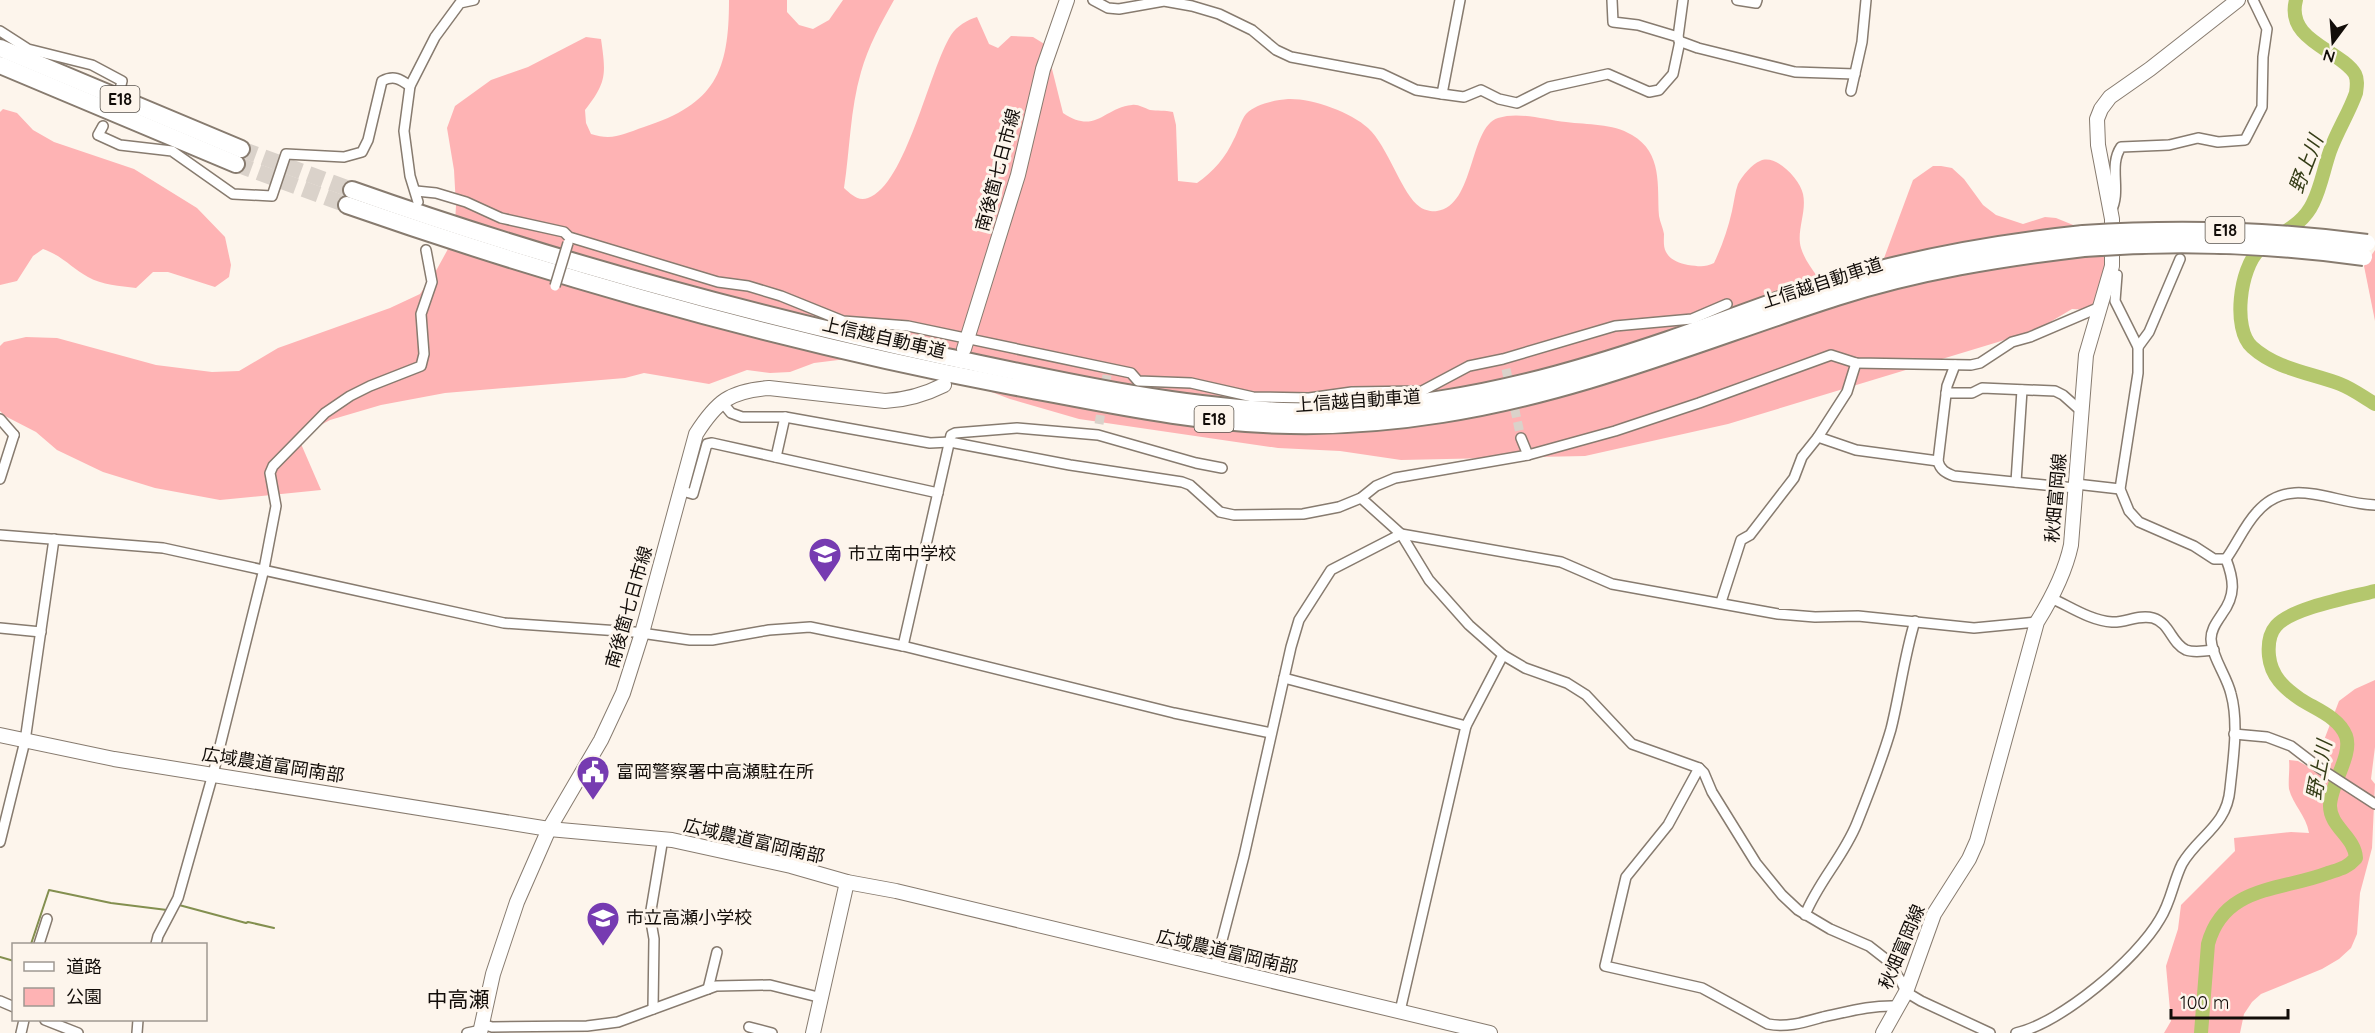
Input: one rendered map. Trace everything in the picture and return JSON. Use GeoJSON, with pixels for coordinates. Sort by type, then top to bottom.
{"type":"FeatureCollection","features":[{"type":"Feature","properties":{"kind":"highway","name":"E18"},"geometry":{"type":"LineString","coordinates":[[0,48],[238,156],[0,65]]}},
{"type":"Feature","properties":{"kind":"highway","name":"上信越自動車道"},"geometry":{"type":"LineString","coordinates":[[350,198],[592,267],[876,341],[1136,394],[1239,408],[1284,411],[1331,411],[1384,407],[1504,388],[1604,361],[1830,283],[1982,247],[2083,241],[2174,230],[2221,230],[2269,232],[2370,251]]}},
{"type":"Feature","properties":{"kind":"main road","name":"南後箇七日市線"},"geometry":{"type":"LineString","coordinates":[[966,344],[1018,175],[1043,69],[1067,0]]}},
{"type":"Feature","properties":{"kind":"main road","name":"秋畑富岡線"},"geometry":{"type":"LineString","coordinates":[[1883,1033],[1896,1006],[1906,992],[1934,914],[1970,859],[1977,841],[2037,622],[2068,560],[2086,355],[2111,274],[2113,254],[2111,211],[2098,145],[2097,119],[2109,98],[2238,0]]}},
{"type":"Feature","properties":{"kind":"main road"},"geometry":{"type":"LineString","coordinates":[[721,401],[736,393],[769,388],[866,400],[903,400],[944,386]]}},
{"type":"Feature","properties":{"kind":"main road","name":"南後箇七日市線"},"geometry":{"type":"LineString","coordinates":[[477,1030],[507,930],[549,829],[623,693],[642,633],[696,434],[721,401]]}},
{"type":"Feature","properties":{"kind":"main road","name":"広域農道富岡南部"},"geometry":{"type":"LineString","coordinates":[[0,735],[114,759],[549,829],[663,838],[719,849],[847,882],[907,894],[1490,1033]]}},
{"type":"Feature","properties":{"kind":"main road"},"geometry":{"type":"LineString","coordinates":[[813,1033],[847,882]]}},
{"type":"Feature","properties":{"kind":"street"},"geometry":{"type":"LineString","coordinates":[[418,202],[410,176],[404,131],[410,86],[435,37],[460,3],[474,0]]}},
{"type":"Feature","properties":{"kind":"street"},"geometry":{"type":"LineString","coordinates":[[1093,0],[1108,8],[1119,9],[1164,1],[1192,6],[1219,14],[1251,30],[1276,50],[1291,57],[1382,74],[1416,90],[1464,98],[1481,90],[1499,99],[1517,103],[1549,87],[1608,74],[1649,92],[1659,90],[1673,74],[1683,0]]}},
{"type":"Feature","properties":{"kind":"street"},"geometry":{"type":"LineString","coordinates":[[1442,94],[1460,0]]}},
{"type":"Feature","properties":{"kind":"street"},"geometry":{"type":"LineString","coordinates":[[1612,0],[1613,22],[1638,25],[1698,48],[1795,72],[1855,74]]}},
{"type":"Feature","properties":{"kind":"street"},"geometry":{"type":"LineString","coordinates":[[1737,0],[1756,3],[1756,0]]}},
{"type":"Feature","properties":{"kind":"street"},"geometry":{"type":"LineString","coordinates":[[1851,91],[1862,42],[1866,0]]}},
{"type":"Feature","properties":{"kind":"street"},"geometry":{"type":"LineString","coordinates":[[2111,211],[2116,202],[2116,153],[2121,147],[2169,145],[2198,138],[2218,142],[2245,140],[2262,107],[2262,57],[2267,29],[2253,0]]}},
{"type":"Feature","properties":{"kind":"street"},"geometry":{"type":"LineString","coordinates":[[0,31],[28,49],[92,65],[122,81],[120,89]]}},
{"type":"Feature","properties":{"kind":"street"},"geometry":{"type":"LineString","coordinates":[[103,126],[98,135],[105,140],[120,145],[172,151],[233,194],[272,196],[286,154],[344,157],[362,152],[368,140],[382,81],[390,77],[399,78],[410,86]]}},
{"type":"Feature","properties":{"kind":"street"},"geometry":{"type":"LineString","coordinates":[[416,191],[436,193],[466,202],[501,218],[564,232],[569,240],[718,282],[748,286],[781,296],[843,321],[908,326],[966,344],[1108,372],[1131,373],[1138,381],[1191,383],[1253,397],[1309,398],[1352,392],[1422,391],[1468,366],[1503,359],[1615,326],[1692,319],[1727,304]]}},
{"type":"Feature","properties":{"kind":"street"},"geometry":{"type":"LineString","coordinates":[[555,286],[569,240]]}},
{"type":"Feature","properties":{"kind":"street"},"geometry":{"type":"LineString","coordinates":[[156,943],[178,898],[213,774],[264,569],[276,506],[270,473],[273,466],[304,434],[334,408],[370,386],[421,366],[424,354],[421,314],[432,282],[426,250]]}},
{"type":"Feature","properties":{"kind":"street"},"geometry":{"type":"LineString","coordinates":[[2138,347],[2150,332],[2180,259]]}},
{"type":"Feature","properties":{"kind":"street"},"geometry":{"type":"LineString","coordinates":[[2111,274],[2117,275],[2115,301],[2138,347],[2138,373],[2120,489],[2129,511],[2139,522],[2194,546],[2214,559],[2226,559]]}},
{"type":"Feature","properties":{"kind":"street"},"geometry":{"type":"LineString","coordinates":[[721,401],[731,413],[742,417],[785,417],[930,443],[950,442],[1070,465],[1182,482],[1190,485],[1220,512],[1234,515],[1318,512],[1361,498],[1376,486],[1395,478],[1528,455],[1615,431],[1831,356],[1856,363],[1954,365],[1980,363],[2012,342],[2030,337],[2100,307]]}},
{"type":"Feature","properties":{"kind":"street"},"geometry":{"type":"LineString","coordinates":[[1503,359],[1506,369]]}},
{"type":"Feature","properties":{"kind":"street"},"geometry":{"type":"LineString","coordinates":[[1721,602],[1741,540],[1750,535],[1794,478],[1802,457],[1847,392],[1856,363]]}},
{"type":"Feature","properties":{"kind":"street"},"geometry":{"type":"LineString","coordinates":[[1954,365],[1949,375],[1946,393],[1938,461],[1947,474],[2016,482],[2120,489]]}},
{"type":"Feature","properties":{"kind":"street"},"geometry":{"type":"LineString","coordinates":[[1946,393],[1972,393],[1982,388],[2055,392],[2063,395],[2081,411]]}},
{"type":"Feature","properties":{"kind":"street"},"geometry":{"type":"LineString","coordinates":[[2016,482],[2022,390]]}},
{"type":"Feature","properties":{"kind":"street"},"geometry":{"type":"LineString","coordinates":[[776,457],[785,417]]}},
{"type":"Feature","properties":{"kind":"street"},"geometry":{"type":"LineString","coordinates":[[0,419],[14,435]]}},
{"type":"Feature","properties":{"kind":"street"},"geometry":{"type":"LineString","coordinates":[[1098,435],[1099,424]]}},
{"type":"Feature","properties":{"kind":"street"},"geometry":{"type":"LineString","coordinates":[[0,428],[14,435]]}},
{"type":"Feature","properties":{"kind":"street"},"geometry":{"type":"LineString","coordinates":[[903,646],[951,435],[1017,428],[1098,435],[1196,463],[1222,468]]}},
{"type":"Feature","properties":{"kind":"street"},"geometry":{"type":"LineString","coordinates":[[0,479],[14,435]]}},
{"type":"Feature","properties":{"kind":"street"},"geometry":{"type":"LineString","coordinates":[[1818,437],[1856,450],[1938,461]]}},
{"type":"Feature","properties":{"kind":"street"},"geometry":{"type":"LineString","coordinates":[[1521,438],[1528,455]]}},
{"type":"Feature","properties":{"kind":"street"},"geometry":{"type":"LineString","coordinates":[[679,490],[693,494],[707,444],[712,442],[938,493]]}},
{"type":"Feature","properties":{"kind":"street"},"geometry":{"type":"LineString","coordinates":[[2226,559],[2257,512],[2268,501],[2283,493],[2299,493],[2375,505]]}},
{"type":"Feature","properties":{"kind":"street"},"geometry":{"type":"LineString","coordinates":[[1361,498],[1401,534],[1429,580],[1469,625],[1503,655],[1525,668],[1567,683],[1586,695],[1632,744],[1699,768],[1756,863],[1782,895],[1805,915],[1869,946],[1887,960],[1906,992],[1990,1033]]}},
{"type":"Feature","properties":{"kind":"street"},"geometry":{"type":"LineString","coordinates":[[1215,967],[1299,620],[1331,570],[1401,534],[1561,562],[1612,584],[1778,614],[1815,617],[1858,616],[1974,628],[2037,622]]}},
{"type":"Feature","properties":{"kind":"street"},"geometry":{"type":"LineString","coordinates":[[0,535],[163,548],[504,623],[642,633],[690,640],[712,640],[777,629],[810,627],[903,646],[1174,714],[1271,733]]}},
{"type":"Feature","properties":{"kind":"street"},"geometry":{"type":"LineString","coordinates":[[0,842],[25,741],[54,540]]}},
{"type":"Feature","properties":{"kind":"street"},"geometry":{"type":"LineString","coordinates":[[2016,1033],[2030,1030],[2052,1019],[2094,988],[2135,952],[2160,920],[2182,866],[2191,852],[2211,832],[2227,806],[2230,792],[2234,707],[2231,692],[2211,638],[2215,624],[2224,612],[2233,591],[2234,579],[2226,559]]}},
{"type":"Feature","properties":{"kind":"street"},"geometry":{"type":"LineString","coordinates":[[2051,597],[2093,617],[2110,622],[2151,617],[2166,626],[2178,644],[2187,650],[2214,650]]}},
{"type":"Feature","properties":{"kind":"street"},"geometry":{"type":"LineString","coordinates":[[1805,915],[1809,903],[1848,843],[1857,824],[1890,730],[1907,647],[1915,621]]}},
{"type":"Feature","properties":{"kind":"street"},"geometry":{"type":"LineString","coordinates":[[0,628],[41,632]]}},
{"type":"Feature","properties":{"kind":"street"},"geometry":{"type":"LineString","coordinates":[[1401,1011],[1466,726],[1503,655]]}},
{"type":"Feature","properties":{"kind":"street"},"geometry":{"type":"LineString","coordinates":[[1284,678],[1466,726]]}},
{"type":"Feature","properties":{"kind":"street"},"geometry":{"type":"LineString","coordinates":[[2234,734],[2277,740],[2300,752],[2321,769],[2375,804]]}},
{"type":"Feature","properties":{"kind":"street"},"geometry":{"type":"LineString","coordinates":[[1699,768],[1668,825],[1626,877],[1605,966],[1702,988],[1781,1029],[1856,1009],[1896,1006]]}},
{"type":"Feature","properties":{"kind":"street"},"geometry":{"type":"LineString","coordinates":[[653,1009],[654,939],[650,916],[663,838]]}},
{"type":"Feature","properties":{"kind":"street"},"geometry":{"type":"LineString","coordinates":[[40,943],[47,919]]}},
{"type":"Feature","properties":{"kind":"street"},"geometry":{"type":"LineString","coordinates":[[708,989],[717,952]]}},
{"type":"Feature","properties":{"kind":"street"},"geometry":{"type":"LineString","coordinates":[[477,1030],[494,1027],[618,1022],[716,986],[770,985],[822,998]]}},
{"type":"Feature","properties":{"kind":"street"},"geometry":{"type":"LineString","coordinates":[[47,1021],[64,1030],[78,1033]]}},
{"type":"Feature","properties":{"kind":"street"},"geometry":{"type":"LineString","coordinates":[[749,1027],[772,1033]]}},
{"type":"Feature","properties":{"kind":"green space"},"geometry":{"type":"Polygon","coordinates":[[[729,0],[787,0],[787,12],[799,25],[813,29],[829,20],[843,0],[894,0],[867,53],[855,101],[844,188],[861,199],[868,198],[882,189],[894,172],[951,35],[962,24],[977,17],[989,44],[998,48],[1011,36],[1033,37],[1046,45],[1063,113],[1074,119],[1092,121],[1122,107],[1132,105],[1150,110],[1173,112],[1176,125],[1178,181],[1197,183],[1214,169],[1227,152],[1243,119],[1250,111],[1271,102],[1297,99],[1319,104],[1361,122],[1382,146],[1413,201],[1424,209],[1437,211],[1449,206],[1458,196],[1489,124],[1498,118],[1515,115],[1608,126],[1624,131],[1642,142],[1654,161],[1665,250],[1672,259],[1685,264],[1707,266],[1714,263],[1727,231],[1738,184],[1754,165],[1766,160],[1780,164],[1801,188],[1804,208],[1800,235],[1801,248],[1817,276],[1832,281],[1880,269],[1913,180],[1933,166],[1941,166],[1952,168],[1964,179],[1983,205],[1996,215],[2023,224],[2045,217],[2056,218],[2088,231],[2111,257],[2113,282],[2090,310],[2072,309],[2040,328],[1998,342],[1728,424],[1585,456],[1401,460],[1340,451],[1278,448],[1079,419],[1010,399],[973,385],[935,379],[928,362],[887,354],[814,363],[790,372],[770,373],[747,370],[709,384],[644,373],[625,378],[445,393],[381,405],[330,420],[298,437],[321,490],[220,500],[155,488],[103,472],[57,450],[36,432],[0,411],[0,346],[4,342],[26,337],[57,338],[156,365],[212,372],[239,371],[278,348],[390,308],[420,294],[454,238],[456,206],[454,170],[447,128],[455,106],[491,80],[528,67],[586,37],[601,39],[604,61],[601,84],[585,110],[586,123],[591,134],[606,137],[618,136],[668,118],[687,108],[702,96],[713,82],[721,66],[726,47],[729,0]]]}},
{"type":"Feature","properties":{"kind":"green space"},"geometry":{"type":"Polygon","coordinates":[[[3,109],[17,113],[33,130],[54,142],[134,169],[197,208],[225,237],[231,265],[229,277],[215,287],[168,272],[153,272],[136,288],[117,286],[93,280],[43,249],[33,256],[17,281],[0,285],[0,112],[3,109]]]}},
{"type":"Feature","properties":{"kind":"green space"},"geometry":{"type":"Polygon","coordinates":[[[2375,250],[2375,321],[2364,266],[2375,250]]]}},
{"type":"Feature","properties":{"kind":"green space"},"geometry":{"type":"Polygon","coordinates":[[[2375,680],[2375,747],[2371,779],[2375,784],[2372,848],[2360,893],[2357,934],[2351,948],[2339,959],[2322,969],[2261,994],[2244,1014],[2240,1033],[2164,1033],[2171,1021],[2166,966],[2178,929],[2181,905],[2235,851],[2234,838],[2291,832],[2309,833],[2289,789],[2289,760],[2298,761],[2320,773],[2325,763],[2321,748],[2339,701],[2355,689],[2375,680]]]}},
{"type":"Feature","properties":{"kind":"waterway","name":"野上川"},"geometry":{"type":"LineString","coordinates":[[2296,0],[2295,14],[2299,25],[2306,35],[2338,58],[2355,74],[2356,93],[2333,144],[2318,191],[2308,211],[2296,224],[2266,244],[2252,259],[2243,284],[2240,313],[2242,327],[2252,347],[2272,361],[2340,384],[2375,404]]}},
{"type":"Feature","properties":{"kind":"waterway","name":"野上川"},"geometry":{"type":"LineString","coordinates":[[2201,1033],[2208,944],[2216,925],[2227,911],[2241,900],[2256,893],[2340,869],[2356,858],[2352,844],[2334,820],[2330,806],[2333,789],[2344,761],[2346,736],[2343,729],[2326,714],[2300,699],[2279,681],[2270,663],[2269,644],[2272,633],[2276,626],[2295,614],[2322,604],[2375,591]]}},
{"type":"Feature","properties":{"kind":"waterway"},"geometry":{"type":"LineString","coordinates":[[31,943],[49,890],[111,903],[167,910]]}},
{"type":"Feature","properties":{"kind":"waterway"},"geometry":{"type":"LineString","coordinates":[[179,905],[274,928]]}},
{"type":"Feature","properties":{"kind":"waterway"},"geometry":{"type":"LineString","coordinates":[[0,957],[12,960]]}},
{"type":"Feature","properties":{"kind":"tunnel"},"geometry":{"type":"LineString","coordinates":[[241,149],[352,190]]}},
{"type":"Feature","properties":{"kind":"tunnel"},"geometry":{"type":"LineString","coordinates":[[236,164],[347,205]]}},
{"type":"Feature","properties":{"kind":"tunnel"},"geometry":{"type":"LineString","coordinates":[[1506,369],[1521,438]]}},
{"type":"Feature","properties":{"kind":"tunnel"},"geometry":{"type":"LineString","coordinates":[[1099,424],[1107,375]]}},
{"type":"Feature","properties":{"kind":"place","name":"市立南中学校"},"geometry":{"type":"Point","coordinates":[825,583]}},
{"type":"Feature","properties":{"kind":"place","name":"富岡警察署中高瀬駐在所"},"geometry":{"type":"Point","coordinates":[593,801]}},
{"type":"Feature","properties":{"kind":"place","name":"市立高瀬小学校"},"geometry":{"type":"Point","coordinates":[603,947]}},
{"type":"Feature","properties":{"kind":"district","name":"中高瀬"},"geometry":{"type":"Point","coordinates":[458,1000]}}]}
